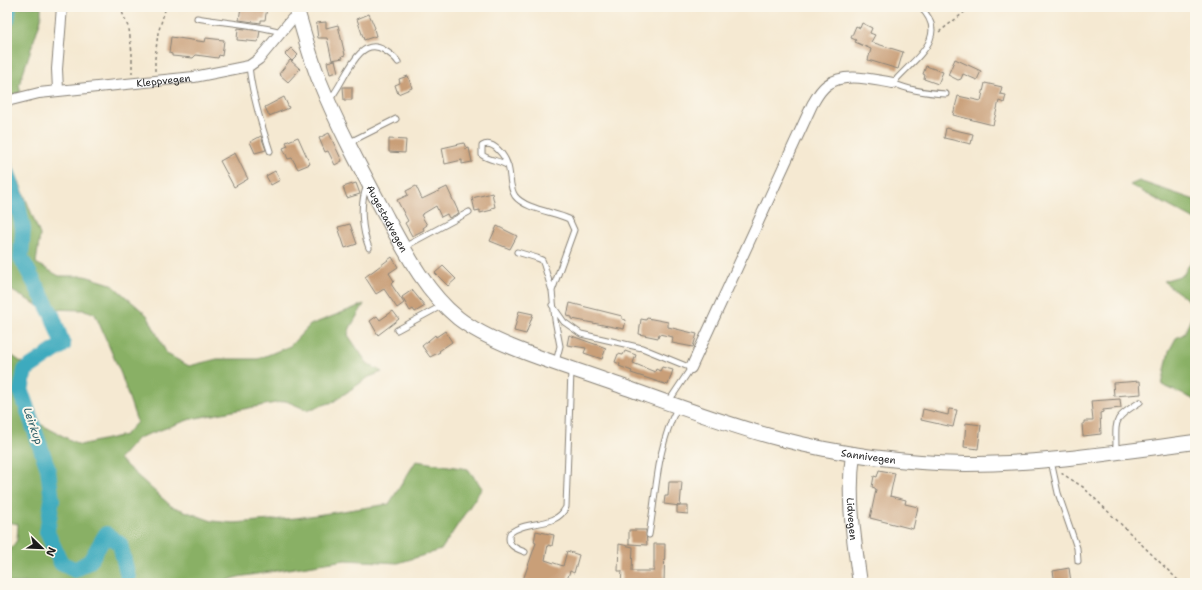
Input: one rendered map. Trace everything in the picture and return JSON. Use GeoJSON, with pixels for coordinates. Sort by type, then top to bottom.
{"type":"FeatureCollection","features":[{"type":"Feature","properties":{"kind":"main road","name":"Augestadvegen"},"geometry":{"type":"LineString","coordinates":[[298,11],[310,55],[328,101],[347,143],[414,266],[444,304],[457,317],[484,334],[556,362]]}},
{"type":"Feature","properties":{"kind":"main road","name":"Sannivegen"},"geometry":{"type":"LineString","coordinates":[[556,362],[673,405],[776,438],[853,454],[951,464],[999,463],[1052,466],[1116,452],[1195,442]]}},
{"type":"Feature","properties":{"kind":"main road","name":"Lidvegen"},"geometry":{"type":"LineString","coordinates":[[853,454],[851,470],[852,517],[860,583]]}},
{"type":"Feature","properties":{"kind":"street"},"geometry":{"type":"LineString","coordinates":[[58,90],[57,69],[62,7]]}},
{"type":"Feature","properties":{"kind":"street","name":"Kleppvegen"},"geometry":{"type":"LineString","coordinates":[[7,101],[21,96],[58,90],[194,77],[249,66],[259,59],[298,11]]}},
{"type":"Feature","properties":{"kind":"street"},"geometry":{"type":"LineString","coordinates":[[691,368],[812,105],[822,89],[833,81],[849,78],[894,83]]}},
{"type":"Feature","properties":{"kind":"lane"},"geometry":{"type":"LineString","coordinates":[[920,7],[929,17],[932,24],[931,38],[925,49],[894,83],[902,87],[929,93],[946,94]]}},
{"type":"Feature","properties":{"kind":"lane"},"geometry":{"type":"LineString","coordinates":[[197,18],[231,24],[261,27],[281,32]]}},
{"type":"Feature","properties":{"kind":"lane"},"geometry":{"type":"LineString","coordinates":[[328,101],[338,90],[355,59],[363,50],[369,47],[380,47],[398,62]]}},
{"type":"Feature","properties":{"kind":"lane"},"geometry":{"type":"LineString","coordinates":[[249,66],[260,121],[270,151]]}},
{"type":"Feature","properties":{"kind":"lane"},"geometry":{"type":"LineString","coordinates":[[347,143],[396,118]]}},
{"type":"Feature","properties":{"kind":"lane"},"geometry":{"type":"LineString","coordinates":[[508,166],[504,162],[489,159],[482,155],[480,152],[482,146],[488,145],[497,148],[508,166],[516,196],[526,204],[569,219],[574,230],[552,291]]}},
{"type":"Feature","properties":{"kind":"lane"},"geometry":{"type":"LineString","coordinates":[[369,184],[362,203],[366,237],[369,248]]}},
{"type":"Feature","properties":{"kind":"lane"},"geometry":{"type":"LineString","coordinates":[[404,248],[469,212]]}},
{"type":"Feature","properties":{"kind":"lane"},"geometry":{"type":"LineString","coordinates":[[517,252],[542,260],[552,291],[552,305],[560,346],[556,362]]}},
{"type":"Feature","properties":{"kind":"lane"},"geometry":{"type":"LineString","coordinates":[[397,330],[444,304]]}},
{"type":"Feature","properties":{"kind":"lane"},"geometry":{"type":"LineString","coordinates":[[552,305],[564,322],[581,334],[642,348],[691,368],[673,405],[662,445],[649,535]]}},
{"type":"Feature","properties":{"kind":"lane"},"geometry":{"type":"LineString","coordinates":[[525,552],[511,546],[509,541],[510,533],[521,527],[552,521],[560,516],[566,507],[571,368]]}},
{"type":"Feature","properties":{"kind":"lane"},"geometry":{"type":"LineString","coordinates":[[1116,452],[1116,421],[1118,417],[1140,402]]}},
{"type":"Feature","properties":{"kind":"lane"},"geometry":{"type":"LineString","coordinates":[[1052,466],[1058,493],[1077,548],[1078,561]]}},
{"type":"Feature","properties":{"kind":"path"},"geometry":{"type":"LineString","coordinates":[[120,7],[130,29],[132,84]]}},
{"type":"Feature","properties":{"kind":"path"},"geometry":{"type":"LineString","coordinates":[[156,81],[155,58],[158,34],[166,7]]}},
{"type":"Feature","properties":{"kind":"path"},"geometry":{"type":"LineString","coordinates":[[931,38],[971,7]]}},
{"type":"Feature","properties":{"kind":"path"},"geometry":{"type":"LineString","coordinates":[[1052,466],[1083,487],[1181,583]]}},
{"type":"Feature","properties":{"kind":"green space"},"geometry":{"type":"Polygon","coordinates":[[[7,7],[41,7],[41,19],[19,85],[21,92],[7,97],[7,7]]]}},
{"type":"Feature","properties":{"kind":"green space"},"geometry":{"type":"Polygon","coordinates":[[[7,151],[40,235],[36,263],[59,276],[85,276],[111,284],[147,315],[167,354],[189,366],[217,359],[258,359],[290,346],[310,325],[364,304],[350,328],[348,335],[367,363],[382,372],[369,377],[333,402],[307,410],[286,401],[191,419],[138,438],[119,459],[171,506],[212,521],[234,523],[296,518],[389,504],[416,461],[468,469],[482,488],[441,550],[398,563],[345,560],[238,577],[220,583],[7,583],[7,555],[17,540],[18,524],[7,522],[7,352],[31,369],[16,392],[21,409],[40,424],[80,445],[125,435],[137,422],[121,374],[95,314],[85,310],[44,309],[7,288],[7,151]]]}},
{"type":"Feature","properties":{"kind":"green space"},"geometry":{"type":"Polygon","coordinates":[[[1139,181],[1195,200],[1195,220],[1130,185],[1139,181]]]}},
{"type":"Feature","properties":{"kind":"green space"},"geometry":{"type":"Polygon","coordinates":[[[1195,255],[1195,305],[1163,281],[1183,275],[1195,255]]]}},
{"type":"Feature","properties":{"kind":"green space"},"geometry":{"type":"Polygon","coordinates":[[[1195,309],[1195,400],[1162,385],[1169,351],[1176,338],[1184,334],[1195,309]]]}},
{"type":"Feature","properties":{"kind":"building"},"geometry":{"type":"Polygon","coordinates":[[[241,7],[267,8],[265,20],[261,20],[261,23],[239,20],[241,7]]]}},
{"type":"Feature","properties":{"kind":"building"},"geometry":{"type":"Polygon","coordinates":[[[369,14],[375,28],[376,36],[364,40],[357,19],[369,14]]]}},
{"type":"Feature","properties":{"kind":"building"},"geometry":{"type":"Polygon","coordinates":[[[326,22],[326,28],[338,25],[345,55],[342,56],[343,58],[332,60],[327,38],[318,38],[316,23],[326,22]]]}},
{"type":"Feature","properties":{"kind":"building"},"geometry":{"type":"Polygon","coordinates":[[[862,23],[872,28],[870,33],[875,35],[871,42],[903,52],[898,69],[868,60],[871,49],[855,42],[856,40],[851,38],[856,26],[860,28],[862,23]]]}},
{"type":"Feature","properties":{"kind":"building"},"geometry":{"type":"Polygon","coordinates":[[[238,28],[260,31],[258,42],[237,40],[238,28]]]}},
{"type":"Feature","properties":{"kind":"building"},"geometry":{"type":"Polygon","coordinates":[[[171,37],[205,42],[206,38],[224,40],[222,56],[219,55],[218,58],[196,55],[193,58],[172,56],[172,54],[169,53],[171,37]]]}},
{"type":"Feature","properties":{"kind":"building"},"geometry":{"type":"Polygon","coordinates":[[[291,48],[298,55],[292,61],[285,54],[291,48]]]}},
{"type":"Feature","properties":{"kind":"building"},"geometry":{"type":"Polygon","coordinates":[[[955,59],[981,71],[977,80],[963,74],[961,79],[958,80],[948,75],[955,59]]]}},
{"type":"Feature","properties":{"kind":"building"},"geometry":{"type":"Polygon","coordinates":[[[290,60],[300,69],[288,82],[279,74],[290,60]]]}},
{"type":"Feature","properties":{"kind":"building"},"geometry":{"type":"Polygon","coordinates":[[[335,60],[338,72],[330,74],[327,62],[335,60]]]}},
{"type":"Feature","properties":{"kind":"building"},"geometry":{"type":"Polygon","coordinates":[[[926,66],[943,72],[938,84],[924,79],[925,75],[923,74],[926,66]]]}},
{"type":"Feature","properties":{"kind":"building"},"geometry":{"type":"Polygon","coordinates":[[[408,76],[412,88],[398,94],[395,85],[400,83],[399,79],[408,76]]]}},
{"type":"Feature","properties":{"kind":"building"},"geometry":{"type":"Polygon","coordinates":[[[985,83],[1002,87],[1000,94],[1006,95],[1004,103],[999,101],[993,125],[953,115],[958,96],[981,101],[985,83]]]}},
{"type":"Feature","properties":{"kind":"building"},"geometry":{"type":"Polygon","coordinates":[[[343,87],[352,87],[352,100],[344,100],[343,87]]]}},
{"type":"Feature","properties":{"kind":"building"},"geometry":{"type":"Polygon","coordinates":[[[284,97],[289,108],[269,116],[265,107],[284,97]]]}},
{"type":"Feature","properties":{"kind":"building"},"geometry":{"type":"Polygon","coordinates":[[[946,128],[973,134],[971,144],[944,138],[946,128]]]}},
{"type":"Feature","properties":{"kind":"building"},"geometry":{"type":"Polygon","coordinates":[[[329,133],[342,161],[335,165],[328,151],[325,152],[319,138],[329,133]]]}},
{"type":"Feature","properties":{"kind":"building"},"geometry":{"type":"Polygon","coordinates":[[[261,136],[266,150],[255,153],[250,142],[261,136]]]}},
{"type":"Feature","properties":{"kind":"building"},"geometry":{"type":"Polygon","coordinates":[[[298,137],[310,164],[298,169],[292,158],[288,159],[283,148],[288,146],[286,142],[298,137]]]}},
{"type":"Feature","properties":{"kind":"building"},"geometry":{"type":"Polygon","coordinates":[[[389,139],[406,140],[405,153],[389,152],[389,139]]]}},
{"type":"Feature","properties":{"kind":"building"},"geometry":{"type":"Polygon","coordinates":[[[464,143],[466,149],[469,148],[472,162],[462,164],[462,160],[445,164],[442,148],[464,143]]]}},
{"type":"Feature","properties":{"kind":"building"},"geometry":{"type":"Polygon","coordinates":[[[235,153],[248,179],[234,187],[220,161],[235,153]]]}},
{"type":"Feature","properties":{"kind":"building"},"geometry":{"type":"Polygon","coordinates":[[[275,171],[280,180],[271,185],[266,176],[275,171]]]}},
{"type":"Feature","properties":{"kind":"building"},"geometry":{"type":"Polygon","coordinates":[[[356,183],[360,194],[347,198],[343,187],[356,183]]]}},
{"type":"Feature","properties":{"kind":"building"},"geometry":{"type":"Polygon","coordinates":[[[416,186],[422,199],[447,187],[459,213],[449,218],[447,214],[441,217],[436,206],[421,215],[427,225],[423,228],[424,230],[412,236],[405,223],[408,221],[397,200],[408,195],[406,191],[416,186]]]}},
{"type":"Feature","properties":{"kind":"building"},"geometry":{"type":"Polygon","coordinates":[[[492,193],[495,207],[491,208],[492,210],[480,213],[480,210],[475,211],[472,198],[492,193]]]}},
{"type":"Feature","properties":{"kind":"building"},"geometry":{"type":"Polygon","coordinates":[[[350,224],[357,244],[345,248],[338,227],[350,224]]]}},
{"type":"Feature","properties":{"kind":"building"},"geometry":{"type":"Polygon","coordinates":[[[497,226],[517,236],[510,249],[490,241],[497,226]]]}},
{"type":"Feature","properties":{"kind":"building"},"geometry":{"type":"Polygon","coordinates":[[[392,257],[398,267],[389,273],[394,281],[391,284],[404,303],[397,308],[384,289],[376,294],[365,277],[392,257]]]}},
{"type":"Feature","properties":{"kind":"building"},"geometry":{"type":"Polygon","coordinates":[[[443,266],[456,279],[448,286],[435,273],[443,266]]]}},
{"type":"Feature","properties":{"kind":"building"},"geometry":{"type":"Polygon","coordinates":[[[412,290],[425,306],[415,312],[413,309],[410,311],[402,297],[412,290]]]}},
{"type":"Feature","properties":{"kind":"building"},"geometry":{"type":"Polygon","coordinates":[[[570,303],[622,316],[622,319],[626,320],[624,329],[572,319],[572,317],[567,316],[570,303]]]}},
{"type":"Feature","properties":{"kind":"building"},"geometry":{"type":"Polygon","coordinates":[[[393,311],[399,319],[378,335],[370,321],[377,316],[380,320],[393,311]]]}},
{"type":"Feature","properties":{"kind":"building"},"geometry":{"type":"Polygon","coordinates":[[[519,311],[533,314],[526,334],[514,331],[519,311]]]}},
{"type":"Feature","properties":{"kind":"building"},"geometry":{"type":"Polygon","coordinates":[[[647,318],[668,322],[668,327],[697,334],[693,347],[672,343],[673,337],[659,334],[658,338],[639,334],[641,319],[646,320],[647,318]]]}},
{"type":"Feature","properties":{"kind":"building"},"geometry":{"type":"Polygon","coordinates":[[[445,331],[452,342],[439,351],[440,352],[430,357],[422,346],[435,335],[436,337],[445,331]]]}},
{"type":"Feature","properties":{"kind":"building"},"geometry":{"type":"Polygon","coordinates":[[[569,335],[606,348],[602,359],[584,353],[586,348],[567,345],[569,335]]]}},
{"type":"Feature","properties":{"kind":"building"},"geometry":{"type":"Polygon","coordinates":[[[625,351],[636,355],[633,363],[655,372],[656,369],[660,371],[662,367],[673,370],[668,385],[631,373],[632,371],[619,366],[620,364],[615,362],[618,354],[623,355],[625,351]]]}},
{"type":"Feature","properties":{"kind":"building"},"geometry":{"type":"Polygon","coordinates":[[[1140,381],[1141,394],[1114,396],[1113,383],[1140,381]]]}},
{"type":"Feature","properties":{"kind":"building"},"geometry":{"type":"Polygon","coordinates":[[[1120,399],[1121,408],[1103,410],[1103,412],[1100,413],[1101,434],[1083,436],[1082,424],[1084,424],[1084,421],[1093,421],[1091,401],[1120,399]]]}},
{"type":"Feature","properties":{"kind":"building"},"geometry":{"type":"Polygon","coordinates":[[[923,409],[948,415],[949,409],[957,410],[953,427],[921,420],[923,409]]]}},
{"type":"Feature","properties":{"kind":"building"},"geometry":{"type":"Polygon","coordinates":[[[966,423],[981,425],[978,449],[964,447],[966,423]]]}},
{"type":"Feature","properties":{"kind":"building"},"geometry":{"type":"Polygon","coordinates":[[[879,470],[895,473],[890,496],[906,500],[905,504],[918,507],[913,529],[870,518],[876,490],[872,487],[874,476],[877,477],[879,470]]]}},
{"type":"Feature","properties":{"kind":"building"},"geometry":{"type":"Polygon","coordinates":[[[669,482],[682,482],[680,506],[664,504],[665,496],[668,496],[669,482]]]}},
{"type":"Feature","properties":{"kind":"building"},"geometry":{"type":"Polygon","coordinates":[[[677,506],[688,506],[688,514],[677,513],[677,506]]]}},
{"type":"Feature","properties":{"kind":"building"},"geometry":{"type":"Polygon","coordinates":[[[629,530],[646,530],[647,545],[629,544],[629,530]]]}},
{"type":"Feature","properties":{"kind":"building"},"geometry":{"type":"Polygon","coordinates":[[[536,531],[554,535],[552,546],[548,545],[545,560],[563,566],[567,551],[579,555],[574,573],[570,571],[566,583],[532,583],[523,580],[536,543],[534,542],[536,531]]]}},
{"type":"Feature","properties":{"kind":"building"},"geometry":{"type":"Polygon","coordinates":[[[619,544],[633,547],[632,571],[654,571],[654,544],[665,544],[664,583],[621,583],[622,571],[618,571],[619,544]]]}},
{"type":"Feature","properties":{"kind":"building"},"geometry":{"type":"Polygon","coordinates":[[[1069,568],[1071,582],[1055,583],[1053,571],[1069,568]]]}},
{"type":"Feature","properties":{"kind":"waterway"},"geometry":{"type":"LineString","coordinates":[[7,20],[9,7]]}},
{"type":"Feature","properties":{"kind":"waterway","name":"Leirkup"},"geometry":{"type":"LineString","coordinates":[[7,171],[17,199],[23,229],[21,258],[52,315],[63,345],[25,370],[21,391],[48,469],[52,500],[47,532],[61,563],[75,570],[90,561],[106,534],[120,544],[128,577],[128,583]]}}]}
